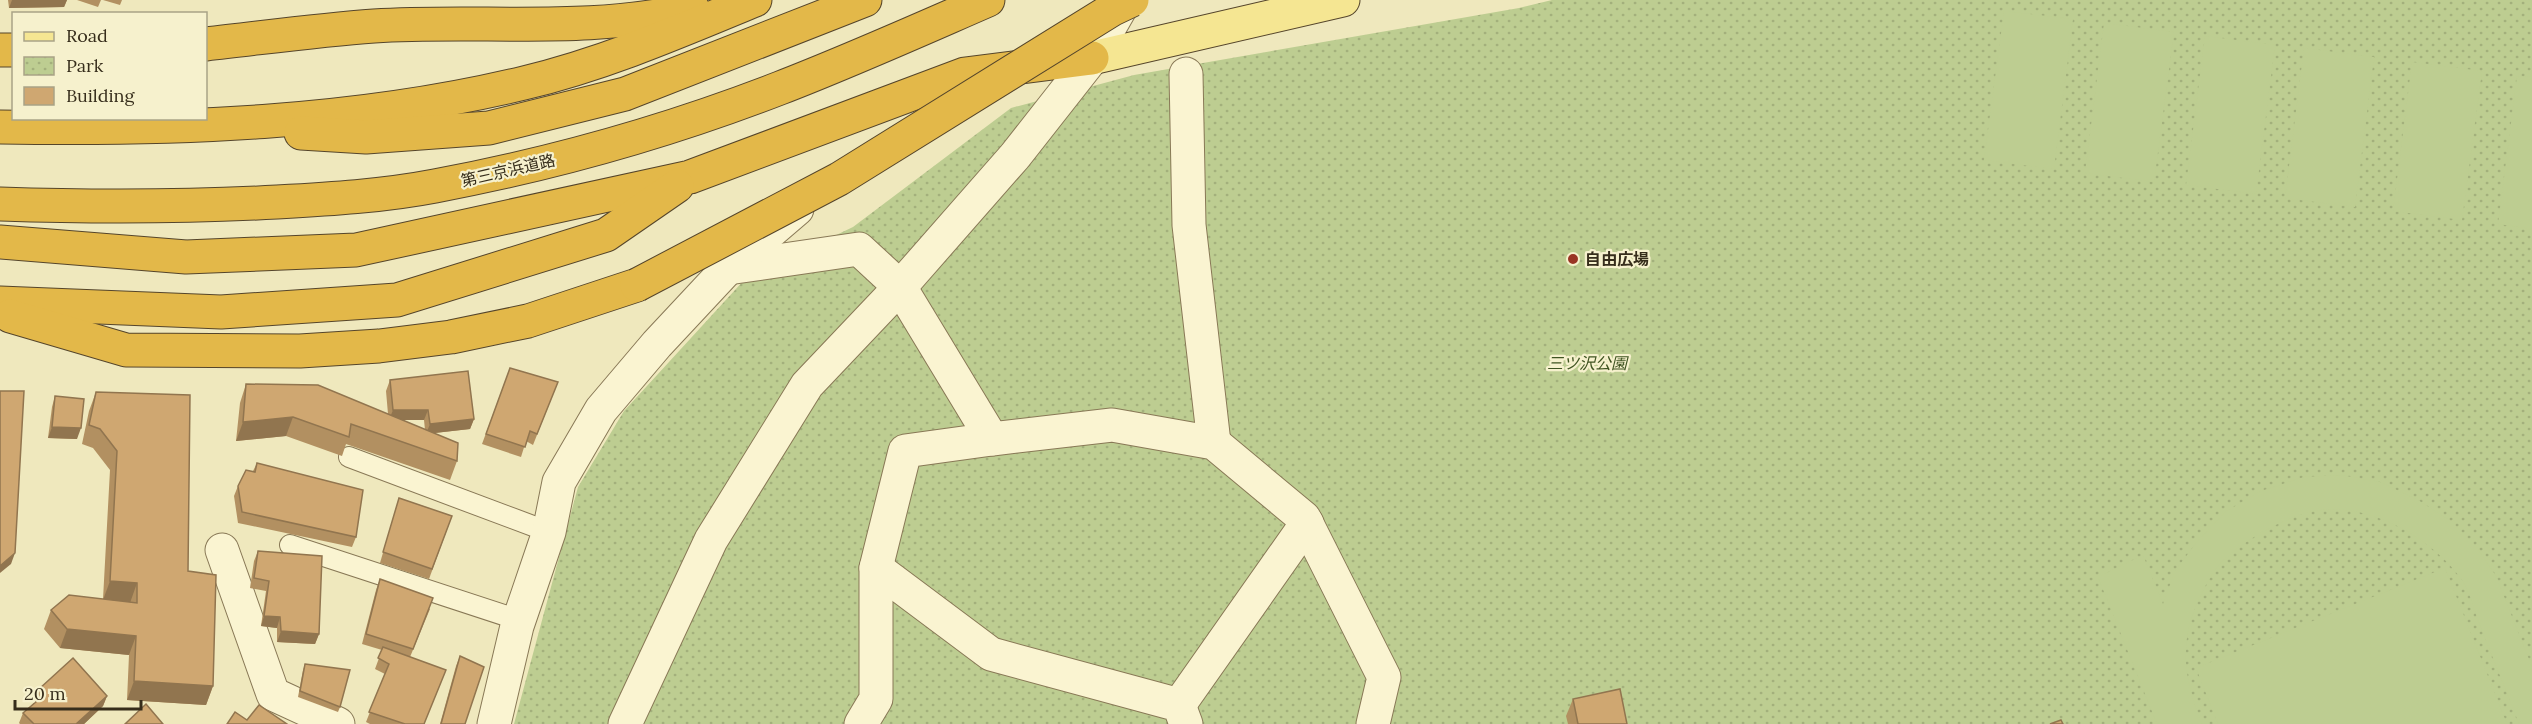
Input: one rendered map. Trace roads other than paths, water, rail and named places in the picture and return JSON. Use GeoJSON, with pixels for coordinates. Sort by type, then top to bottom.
{"type":"FeatureCollection","features":[{"type":"Feature","properties":{"kind":"highway"},"geometry":{"type":"LineString","coordinates":[[207,44],[375,26],[581,25],[669,15],[735,0]]}},
{"type":"Feature","properties":{"kind":"highway"},"geometry":{"type":"LineString","coordinates":[[0,128],[176,126],[272,121],[440,100],[525,83],[609,57],[755,0]]}},
{"type":"Feature","properties":{"kind":"highway"},"geometry":{"type":"LineString","coordinates":[[176,126],[366,137],[489,128],[624,94],[865,0]]}},
{"type":"Feature","properties":{"kind":"highway","name":"第三京浜道路"},"geometry":{"type":"LineString","coordinates":[[0,204],[73,207],[220,205],[335,199],[432,186],[535,165],[670,127],[780,88],[988,0]]}},
{"type":"Feature","properties":{"kind":"highway"},"geometry":{"type":"LineString","coordinates":[[0,313],[126,350],[300,351],[379,346],[451,337],[528,321],[637,285],[839,179],[1113,9],[1132,0]]}},
{"type":"Feature","properties":{"kind":"highway"},"geometry":{"type":"LineString","coordinates":[[0,242],[186,257],[356,250],[690,177],[965,74],[1092,58]]}},
{"type":"Feature","properties":{"kind":"highway"},"geometry":{"type":"LineString","coordinates":[[0,303],[220,312],[397,300],[606,236],[690,177]]}},
{"type":"Feature","properties":{"kind":"main road"},"geometry":{"type":"LineString","coordinates":[[1092,58],[1343,0]]}},
{"type":"Feature","properties":{"kind":"street"},"geometry":{"type":"LineString","coordinates":[[625,724],[711,540],[807,386],[900,287],[1015,156],[1092,58],[1125,0]]}},
{"type":"Feature","properties":{"kind":"street"},"geometry":{"type":"LineString","coordinates":[[494,724],[519,620],[549,532],[559,482],[601,410],[657,344],[728,268],[855,159],[927,114],[1092,58]]}},
{"type":"Feature","properties":{"kind":"street"},"geometry":{"type":"LineString","coordinates":[[1186,74],[1189,225],[1214,443]]}},
{"type":"Feature","properties":{"kind":"street"},"geometry":{"type":"LineString","coordinates":[[728,268],[859,249],[900,287],[992,439]]}},
{"type":"Feature","properties":{"kind":"street"},"geometry":{"type":"LineString","coordinates":[[861,724],[876,699],[876,568],[905,451],[1112,425],[1214,443],[1304,518],[1384,677],[1373,724]]}},
{"type":"Feature","properties":{"kind":"street"},"geometry":{"type":"LineString","coordinates":[[876,568],[991,654],[1182,714],[1307,523]]}},
{"type":"Feature","properties":{"kind":"street"},"geometry":{"type":"LineString","coordinates":[[222,550],[273,693],[338,724]]}},
{"type":"Feature","properties":{"kind":"lane"},"geometry":{"type":"LineString","coordinates":[[349,458],[549,532]]}},
{"type":"Feature","properties":{"kind":"lane"},"geometry":{"type":"LineString","coordinates":[[290,545],[519,620]]}},
{"type":"Feature","properties":{"kind":"place","name":"自由広場"},"geometry":{"type":"Point","coordinates":[1573,259]}},
{"type":"Feature","properties":{"kind":"park label","name":"三ツ沢公園"},"geometry":{"type":"Point","coordinates":[1587,363]}}]}
